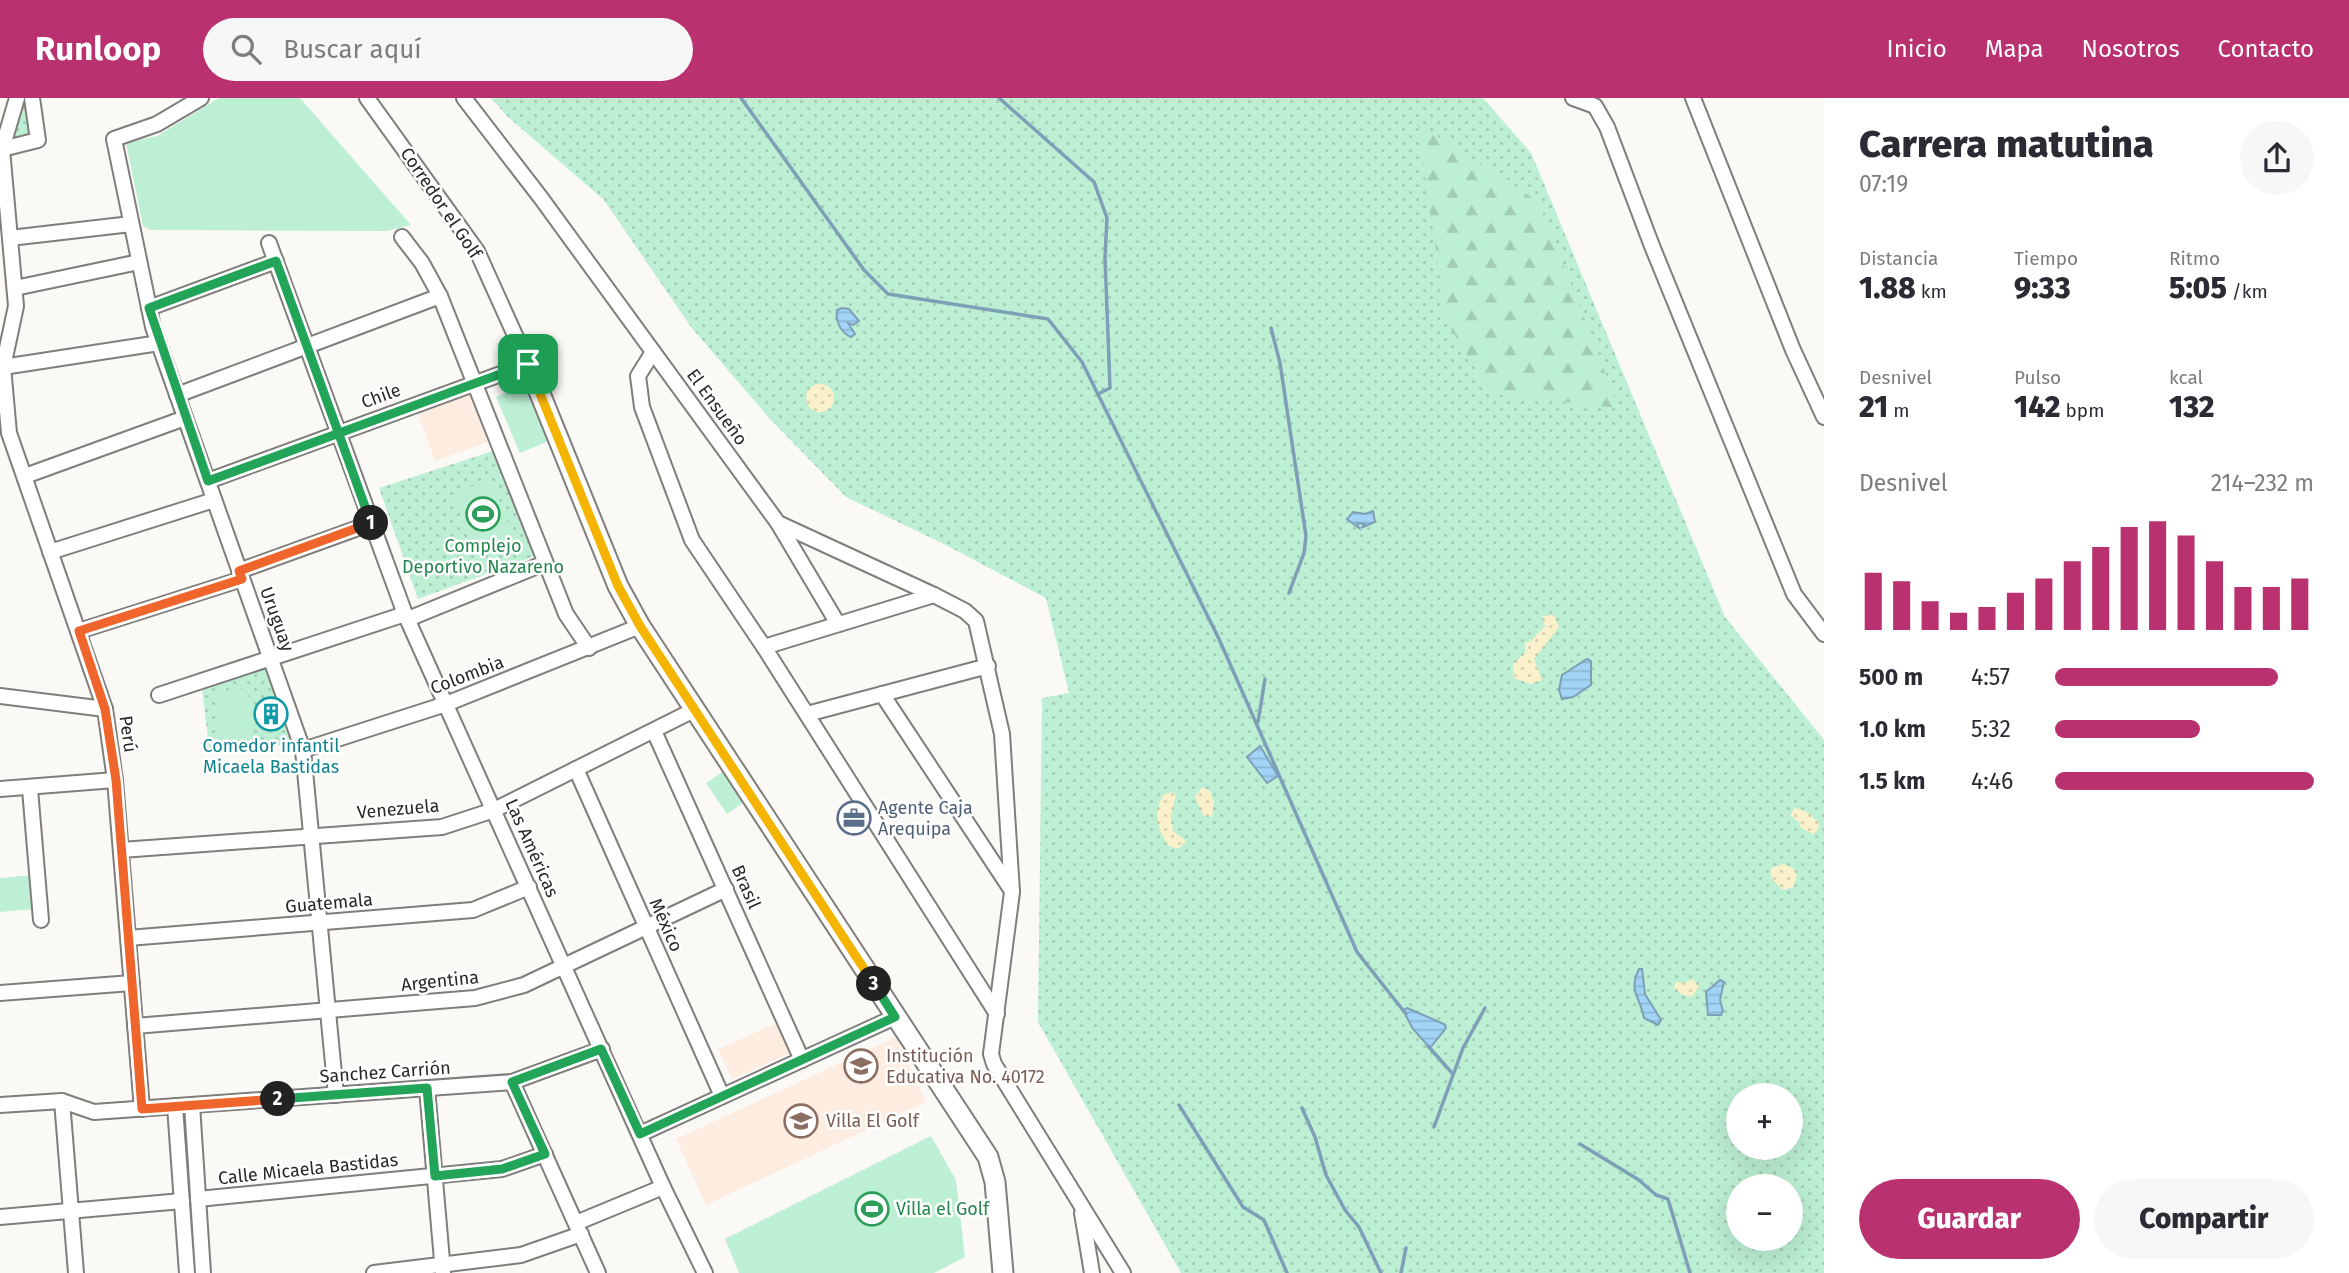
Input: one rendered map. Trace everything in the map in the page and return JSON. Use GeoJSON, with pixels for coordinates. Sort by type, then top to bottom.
{"type":"FeatureCollection","features":[{"type":"Feature","properties":{"kind":"street"},"geometry":{"type":"LineString","coordinates":[[17,98],[2,149],[38,141],[32,98]]}},
{"type":"Feature","properties":{"kind":"street","name":"Uruguay"},"geometry":{"type":"LineString","coordinates":[[201,98],[157,124],[114,139],[149,308],[159,343],[303,750],[336,1095]]}},
{"type":"Feature","properties":{"kind":"street","name":"Corredor el Golf"},"geometry":{"type":"LineString","coordinates":[[367,98],[477,251],[528,364],[618,586],[640,626],[988,1157],[995,1182],[1003,1273]]}},
{"type":"Feature","properties":{"kind":"street","name":"El Ensueño"},"geometry":{"type":"LineString","coordinates":[[464,98],[541,198],[778,523],[934,595],[965,611],[976,621],[1002,734],[1012,892],[991,1054],[1123,1273]]}},
{"type":"Feature","properties":{"kind":"street"},"geometry":{"type":"LineString","coordinates":[[1573,98],[1594,102],[1607,127],[1651,246],[1794,594],[1824,634]]}},
{"type":"Feature","properties":{"kind":"street"},"geometry":{"type":"LineString","coordinates":[[1693,98],[1793,350],[1824,417]]}},
{"type":"Feature","properties":{"kind":"street","name":"Perú"},"geometry":{"type":"LineString","coordinates":[[2,149],[7,243],[16,306],[5,338],[5,434],[25,476],[105,709],[116,780],[142,1109]]}},
{"type":"Feature","properties":{"kind":"street"},"geometry":{"type":"LineString","coordinates":[[7,243],[131,224]]}},
{"type":"Feature","properties":{"kind":"street"},"geometry":{"type":"LineString","coordinates":[[402,237],[422,263],[440,296],[566,614],[589,649]]}},
{"type":"Feature","properties":{"kind":"street","name":"Las Américas"},"geometry":{"type":"LineString","coordinates":[[269,243],[407,616],[663,1187],[705,1273]]}},
{"type":"Feature","properties":{"kind":"street"},"geometry":{"type":"LineString","coordinates":[[149,308],[276,261]]}},
{"type":"Feature","properties":{"kind":"street"},"geometry":{"type":"LineString","coordinates":[[15,288],[139,262]]}},
{"type":"Feature","properties":{"kind":"street"},"geometry":{"type":"LineString","coordinates":[[177,396],[440,296]]}},
{"type":"Feature","properties":{"kind":"street"},"geometry":{"type":"LineString","coordinates":[[3,367],[159,343]]}},
{"type":"Feature","properties":{"kind":"street"},"geometry":{"type":"LineString","coordinates":[[653,352],[638,376],[642,407],[692,540],[764,647],[997,1014]]}},
{"type":"Feature","properties":{"kind":"street","name":"Chile"},"geometry":{"type":"LineString","coordinates":[[208,481],[528,364]]}},
{"type":"Feature","properties":{"kind":"street"},"geometry":{"type":"LineString","coordinates":[[25,476],[185,418]]}},
{"type":"Feature","properties":{"kind":"street"},"geometry":{"type":"LineString","coordinates":[[50,552],[214,500]]}},
{"type":"Feature","properties":{"kind":"street"},"geometry":{"type":"LineString","coordinates":[[79,631],[241,575],[372,523]]}},
{"type":"Feature","properties":{"kind":"street"},"geometry":{"type":"LineString","coordinates":[[778,523],[838,624]]}},
{"type":"Feature","properties":{"kind":"street"},"geometry":{"type":"LineString","coordinates":[[159,695],[407,616],[545,563]]}},
{"type":"Feature","properties":{"kind":"street"},"geometry":{"type":"LineString","coordinates":[[764,647],[934,595]]}},
{"type":"Feature","properties":{"kind":"street","name":"Colombia"},"geometry":{"type":"LineString","coordinates":[[303,750],[446,704],[589,649],[640,626]]}},
{"type":"Feature","properties":{"kind":"street"},"geometry":{"type":"LineString","coordinates":[[807,714],[988,666]]}},
{"type":"Feature","properties":{"kind":"street"},"geometry":{"type":"LineString","coordinates":[[882,694],[1012,892]]}},
{"type":"Feature","properties":{"kind":"street"},"geometry":{"type":"LineString","coordinates":[[0,696],[105,709]]}},
{"type":"Feature","properties":{"kind":"street","name":"Venezuela"},"geometry":{"type":"LineString","coordinates":[[121,850],[442,827],[494,810],[696,709]]}},
{"type":"Feature","properties":{"kind":"street","name":"Brasil"},"geometry":{"type":"LineString","coordinates":[[654,731],[802,1060]]}},
{"type":"Feature","properties":{"kind":"street","name":"México"},"geometry":{"type":"LineString","coordinates":[[576,769],[722,1096]]}},
{"type":"Feature","properties":{"kind":"street"},"geometry":{"type":"LineString","coordinates":[[0,789],[30,789],[116,780]]}},
{"type":"Feature","properties":{"kind":"street"},"geometry":{"type":"LineString","coordinates":[[30,789],[41,920]]}},
{"type":"Feature","properties":{"kind":"street","name":"Guatemala"},"geometry":{"type":"LineString","coordinates":[[128,939],[474,910],[529,887]]}},
{"type":"Feature","properties":{"kind":"street","name":"Argentina"},"geometry":{"type":"LineString","coordinates":[[135,1026],[474,999],[524,985],[726,889]]}},
{"type":"Feature","properties":{"kind":"street"},"geometry":{"type":"LineString","coordinates":[[0,993],[132,983]]}},
{"type":"Feature","properties":{"kind":"street"},"geometry":{"type":"LineString","coordinates":[[640,1134],[895,1017]]}},
{"type":"Feature","properties":{"kind":"street","name":"Sanchez Carrión"},"geometry":{"type":"LineString","coordinates":[[0,1105],[62,1101],[94,1112],[512,1082],[601,1049]]}},
{"type":"Feature","properties":{"kind":"street"},"geometry":{"type":"LineString","coordinates":[[512,1082],[598,1273]]}},
{"type":"Feature","properties":{"kind":"street"},"geometry":{"type":"LineString","coordinates":[[427,1088],[443,1268]]}},
{"type":"Feature","properties":{"kind":"street"},"geometry":{"type":"LineString","coordinates":[[62,1101],[76,1273]]}},
{"type":"Feature","properties":{"kind":"street"},"geometry":{"type":"LineString","coordinates":[[192,1105],[203,1273]]}},
{"type":"Feature","properties":{"kind":"street"},"geometry":{"type":"LineString","coordinates":[[175,1106],[187,1273]]}},
{"type":"Feature","properties":{"kind":"street","name":"Calle Micaela Bastidas"},"geometry":{"type":"LineString","coordinates":[[198,1199],[502,1169],[545,1154]]}},
{"type":"Feature","properties":{"kind":"street"},"geometry":{"type":"LineString","coordinates":[[373,1273],[443,1268],[521,1255],[663,1187]]}},
{"type":"Feature","properties":{"kind":"street"},"geometry":{"type":"LineString","coordinates":[[1079,1198],[1092,1273]]}},
{"type":"Feature","properties":{"kind":"street"},"geometry":{"type":"LineString","coordinates":[[0,1217],[182,1201]]}},
{"type":"Feature","properties":{"kind":"shaded area"},"geometry":{"type":"Polygon","coordinates":[[[470,392],[488,442],[435,461],[417,411],[470,392]]]}},
{"type":"Feature","properties":{"kind":"shaded area"},"geometry":{"type":"Polygon","coordinates":[[[777,1023],[790,1053],[732,1079],[718,1049],[777,1023]]]}},
{"type":"Feature","properties":{"kind":"shaded area","name":"Villa El Golf"},"geometry":{"type":"Polygon","coordinates":[[[896,1037],[926,1102],[706,1205],[676,1139],[896,1037]]]}},
{"type":"Feature","properties":{"kind":"green space"},"geometry":{"type":"Polygon","coordinates":[[[24,98],[29,98],[31,138],[12,140],[24,98]]]}},
{"type":"Feature","properties":{"kind":"green space"},"geometry":{"type":"Polygon","coordinates":[[[219,98],[300,98],[411,225],[386,231],[151,230],[143,226],[126,143],[157,136],[219,98]]]}},
{"type":"Feature","properties":{"kind":"green space"},"geometry":{"type":"Polygon","coordinates":[[[491,98],[1483,98],[1531,153],[1725,617],[1824,740],[1824,1273],[1181,1273],[1038,1022],[1042,698],[1069,693],[1046,598],[946,545],[846,497],[770,419],[691,327],[604,200],[508,117],[491,98]]]}},
{"type":"Feature","properties":{"kind":"green space"},"geometry":{"type":"Polygon","coordinates":[[[1418,124],[1539,202],[1619,408],[1491,394],[1446,321],[1418,124]]]}},
{"type":"Feature","properties":{"kind":"green space"},"geometry":{"type":"Polygon","coordinates":[[[525,384],[549,441],[520,453],[496,397],[525,384]]]}},
{"type":"Feature","properties":{"kind":"green space"},"geometry":{"type":"Polygon","coordinates":[[[496,450],[535,556],[418,599],[379,488],[496,450]]]}},
{"type":"Feature","properties":{"kind":"green space","name":"Complejo Deportivo Nazareno"},"geometry":{"type":"Polygon","coordinates":[[[491,479],[513,535],[475,550],[454,494],[491,479]]]}},
{"type":"Feature","properties":{"kind":"green space"},"geometry":{"type":"Polygon","coordinates":[[[267,669],[292,745],[209,748],[202,687],[267,669]]]}},
{"type":"Feature","properties":{"kind":"green space"},"geometry":{"type":"Polygon","coordinates":[[[248,688],[254,740],[220,744],[215,692],[248,688]]]}},
{"type":"Feature","properties":{"kind":"green space"},"geometry":{"type":"Polygon","coordinates":[[[724,771],[744,802],[727,814],[706,783],[724,771]]]}},
{"type":"Feature","properties":{"kind":"green space"},"geometry":{"type":"Polygon","coordinates":[[[33,875],[34,909],[0,912],[0,878],[33,875]]]}},
{"type":"Feature","properties":{"kind":"green space","name":"Villa el Golf"},"geometry":{"type":"Polygon","coordinates":[[[931,1136],[956,1180],[965,1257],[934,1273],[739,1273],[725,1239],[931,1136]]]}},
{"type":"Feature","properties":{"kind":"sand"},"geometry":{"type":"Polygon","coordinates":[[[820,384],[830,388],[834,398],[830,408],[820,412],[810,408],[806,398],[810,388],[820,384]]]}},
{"type":"Feature","properties":{"kind":"sand"},"geometry":{"type":"Polygon","coordinates":[[[1554,615],[1559,627],[1534,659],[1542,680],[1531,684],[1514,678],[1513,664],[1525,653],[1525,643],[1531,641],[1545,626],[1542,616],[1554,615]]]}},
{"type":"Feature","properties":{"kind":"sand"},"geometry":{"type":"Polygon","coordinates":[[[1202,787],[1210,791],[1214,802],[1212,817],[1203,815],[1195,797],[1202,787]]]}},
{"type":"Feature","properties":{"kind":"sand"},"geometry":{"type":"Polygon","coordinates":[[[1172,792],[1176,795],[1171,816],[1173,831],[1186,841],[1178,849],[1169,846],[1162,834],[1157,815],[1163,795],[1172,792]]]}},
{"type":"Feature","properties":{"kind":"sand"},"geometry":{"type":"Polygon","coordinates":[[[1795,808],[1805,811],[1816,820],[1819,823],[1818,830],[1813,834],[1801,828],[1799,822],[1790,815],[1795,808]]]}},
{"type":"Feature","properties":{"kind":"sand"},"geometry":{"type":"Polygon","coordinates":[[[1784,864],[1794,869],[1797,875],[1793,887],[1783,890],[1771,875],[1771,868],[1784,864]]]}},
{"type":"Feature","properties":{"kind":"sand"},"geometry":{"type":"Polygon","coordinates":[[[1693,979],[1699,986],[1692,997],[1681,994],[1674,987],[1676,982],[1684,983],[1693,979]]]}},
{"type":"Feature","properties":{"kind":"water"},"geometry":{"type":"Polygon","coordinates":[[[849,309],[859,321],[853,325],[848,323],[855,334],[851,337],[844,333],[838,322],[837,310],[849,309]]]}},
{"type":"Feature","properties":{"kind":"water"},"geometry":{"type":"Polygon","coordinates":[[[1373,511],[1375,522],[1361,528],[1365,524],[1357,523],[1359,528],[1347,519],[1353,512],[1365,514],[1373,511]]]}},
{"type":"Feature","properties":{"kind":"water"},"geometry":{"type":"Polygon","coordinates":[[[1587,659],[1591,661],[1591,685],[1573,697],[1562,699],[1559,690],[1562,675],[1587,659]]]}},
{"type":"Feature","properties":{"kind":"water"},"geometry":{"type":"Polygon","coordinates":[[[1260,746],[1278,776],[1267,783],[1247,757],[1260,746]]]}},
{"type":"Feature","properties":{"kind":"water"},"geometry":{"type":"Polygon","coordinates":[[[1639,969],[1642,969],[1645,994],[1661,1020],[1658,1025],[1644,1018],[1635,989],[1639,969]]]}},
{"type":"Feature","properties":{"kind":"water"},"geometry":{"type":"Polygon","coordinates":[[[1720,980],[1724,982],[1720,1000],[1723,1011],[1721,1015],[1708,1015],[1706,992],[1720,980]]]}},
{"type":"Feature","properties":{"kind":"water"},"geometry":{"type":"Polygon","coordinates":[[[1407,1008],[1444,1024],[1446,1028],[1430,1048],[1413,1029],[1403,1010],[1407,1008]]]}},
{"type":"Feature","properties":{"kind":"waterway"},"geometry":{"type":"LineString","coordinates":[[741,98],[864,270],[888,294],[1048,319],[1082,362],[1219,639],[1357,952],[1406,1014]]}},
{"type":"Feature","properties":{"kind":"waterway"},"geometry":{"type":"LineString","coordinates":[[999,98],[1094,182],[1107,218],[1105,258],[1110,388],[1098,394]]}},
{"type":"Feature","properties":{"kind":"waterway"},"geometry":{"type":"LineString","coordinates":[[1271,328],[1280,363],[1306,536],[1304,553],[1289,593]]}},
{"type":"Feature","properties":{"kind":"waterway"},"geometry":{"type":"LineString","coordinates":[[1258,722],[1265,679]]}},
{"type":"Feature","properties":{"kind":"waterway"},"geometry":{"type":"LineString","coordinates":[[1434,1127],[1463,1048],[1485,1008]]}},
{"type":"Feature","properties":{"kind":"waterway"},"geometry":{"type":"LineString","coordinates":[[1428,1046],[1452,1073]]}},
{"type":"Feature","properties":{"kind":"waterway"},"geometry":{"type":"LineString","coordinates":[[1179,1105],[1243,1207],[1264,1220],[1287,1273]]}},
{"type":"Feature","properties":{"kind":"waterway"},"geometry":{"type":"LineString","coordinates":[[1302,1108],[1315,1137],[1326,1175],[1345,1210],[1359,1227],[1381,1273]]}},
{"type":"Feature","properties":{"kind":"waterway"},"geometry":{"type":"LineString","coordinates":[[1580,1144],[1639,1180],[1656,1195],[1668,1199],[1690,1273]]}},
{"type":"Feature","properties":{"kind":"waterway"},"geometry":{"type":"LineString","coordinates":[[1401,1273],[1406,1248]]}},
{"type":"Feature","properties":{"kind":"place","name":"Complejo Deportivo Nazareno"},"geometry":{"type":"Point","coordinates":[483,514]}},
{"type":"Feature","properties":{"kind":"place","name":"Comedor infantil Micaela Bastidas"},"geometry":{"type":"Point","coordinates":[271,714]}},
{"type":"Feature","properties":{"kind":"place","name":"Agente Caja Arequipa"},"geometry":{"type":"Point","coordinates":[854,818]}},
{"type":"Feature","properties":{"kind":"place","name":"Institución Educativa No. 40172"},"geometry":{"type":"Point","coordinates":[861,1066]}},
{"type":"Feature","properties":{"kind":"place","name":"Villa El Golf"},"geometry":{"type":"Point","coordinates":[801,1121]}},
{"type":"Feature","properties":{"kind":"place","name":"Villa el Golf"},"geometry":{"type":"Point","coordinates":[872,1209]}},
{"type":"Feature","properties":{"kind":"route"},"geometry":{"type":"LineString","coordinates":[[528,364],[338,432],[208,481],[153,327],[149,308],[276,261],[307,346],[338,432],[367,512],[372,523],[239,571],[242,579],[79,631],[105,709],[116,780],[142,1109],[427,1088],[435,1176],[502,1169],[545,1154],[512,1082],[601,1049],[640,1134],[895,1017],[640,626],[618,586],[528,364]]}}]}
